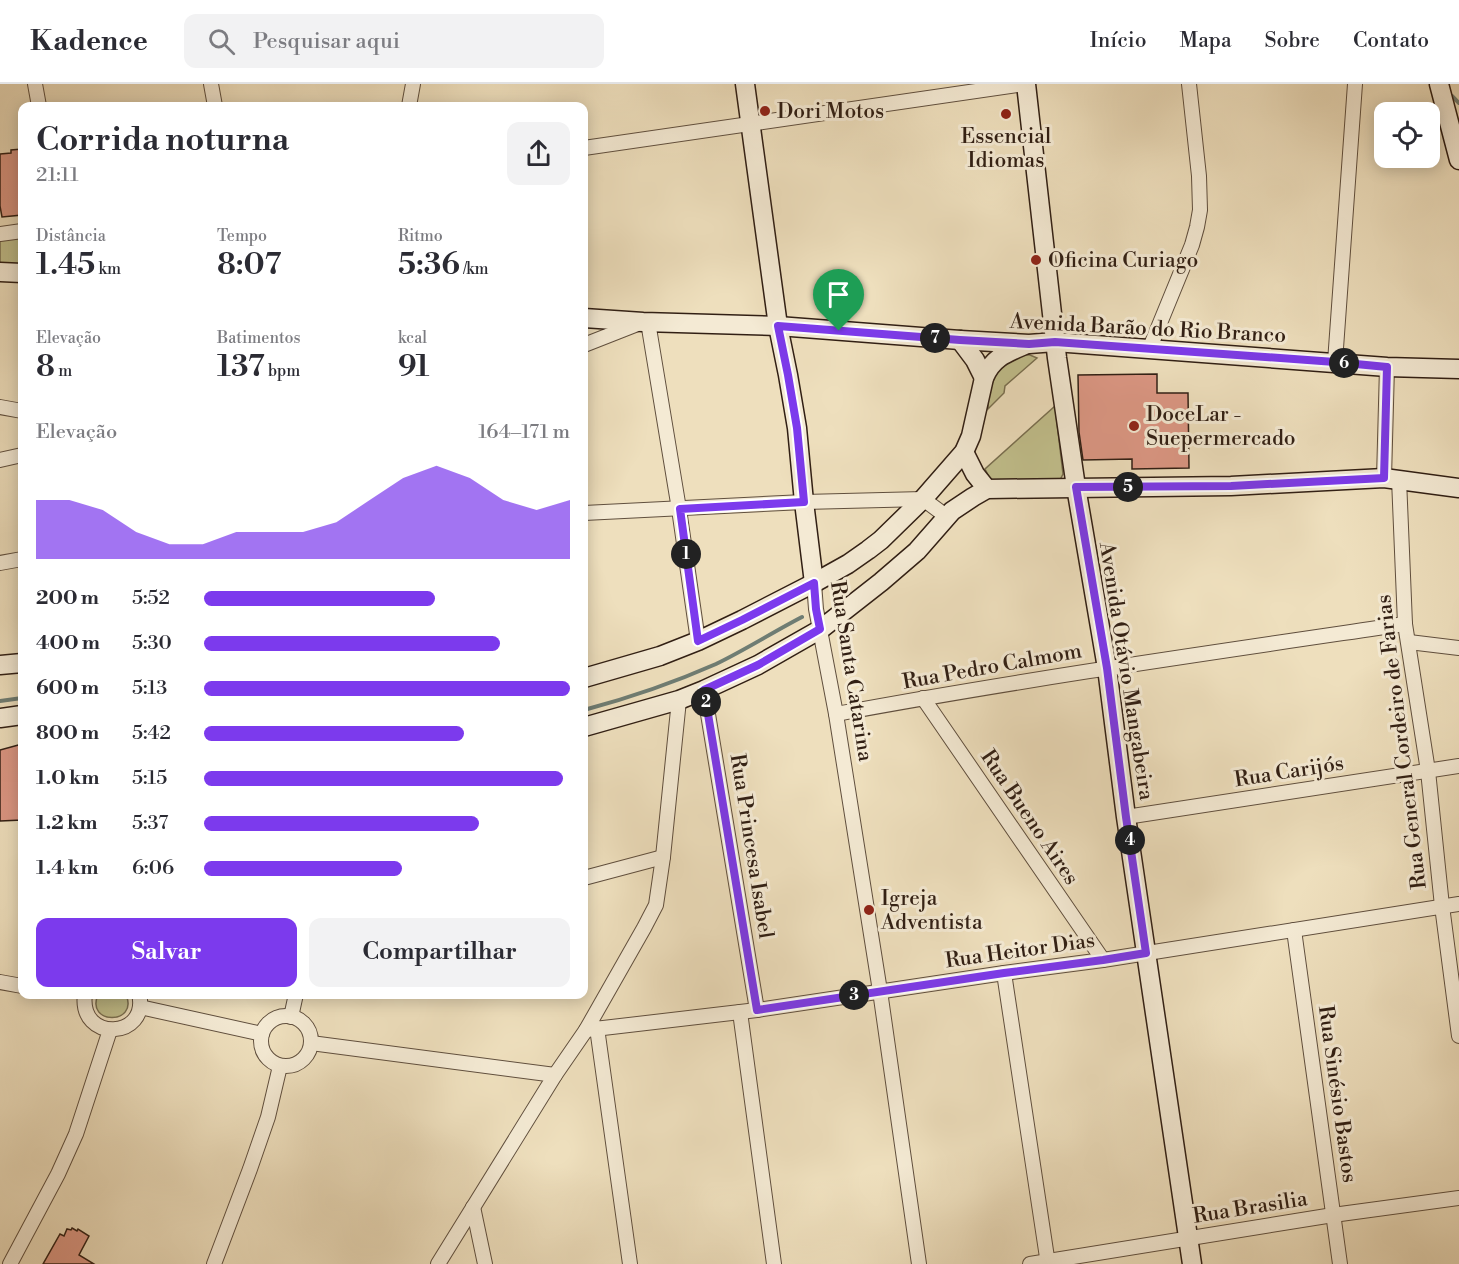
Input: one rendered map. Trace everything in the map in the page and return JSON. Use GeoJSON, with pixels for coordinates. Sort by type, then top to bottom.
{"type":"FeatureCollection","features":[{"type":"Feature","properties":{"kind":"main road","name":"Rua Santa Catarina"},"geometry":{"type":"LineString","coordinates":[[745,84],[778,326],[797,428],[814,583]]}},
{"type":"Feature","properties":{"kind":"main road","name":"Avenida Otávio Mangabeira"},"geometry":{"type":"LineString","coordinates":[[1025,84],[1055,342],[1076,487],[1107,668],[1126,817],[1192,1264]]}},
{"type":"Feature","properties":{"kind":"main road"},"geometry":{"type":"LineString","coordinates":[[1439,84],[1459,160]]}},
{"type":"Feature","properties":{"kind":"main road"},"geometry":{"type":"LineString","coordinates":[[0,272],[18,273]]}},
{"type":"Feature","properties":{"kind":"main road","name":"Avenida Barão do Rio Branco"},"geometry":{"type":"LineString","coordinates":[[588,318],[778,326],[1029,344],[1055,342],[1387,367],[1459,369]]}},
{"type":"Feature","properties":{"kind":"main road"},"geometry":{"type":"LineString","coordinates":[[960,340],[975,360],[984,378]]}},
{"type":"Feature","properties":{"kind":"main road"},"geometry":{"type":"LineString","coordinates":[[588,677],[660,656],[698,641],[814,583],[868,550],[923,499],[964,452],[971,436],[984,378],[991,364],[1007,353],[1029,344]]}},
{"type":"Feature","properties":{"kind":"main road"},"geometry":{"type":"LineString","coordinates":[[964,452],[975,474],[987,489]]}},
{"type":"Feature","properties":{"kind":"main road"},"geometry":{"type":"LineString","coordinates":[[588,726],[679,700],[704,690],[758,665],[820,629],[917,551],[946,516],[987,489],[1231,486],[1391,479],[1459,488]]}},
{"type":"Feature","properties":{"kind":"main road"},"geometry":{"type":"LineString","coordinates":[[0,665],[18,663]]}},
{"type":"Feature","properties":{"kind":"main road"},"geometry":{"type":"LineString","coordinates":[[0,718],[18,716]]}},
{"type":"Feature","properties":{"kind":"street"},"geometry":{"type":"LineString","coordinates":[[35,84],[38,102]]}},
{"type":"Feature","properties":{"kind":"street"},"geometry":{"type":"LineString","coordinates":[[210,84],[214,102]]}},
{"type":"Feature","properties":{"kind":"street"},"geometry":{"type":"LineString","coordinates":[[411,102],[413,84]]}},
{"type":"Feature","properties":{"kind":"street"},"geometry":{"type":"LineString","coordinates":[[588,147],[1025,84]]}},
{"type":"Feature","properties":{"kind":"street"},"geometry":{"type":"LineString","coordinates":[[1149,350],[1192,245],[1200,210],[1199,176],[1189,84]]}},
{"type":"Feature","properties":{"kind":"street"},"geometry":{"type":"LineString","coordinates":[[1335,362],[1355,84]]}},
{"type":"Feature","properties":{"kind":"street"},"geometry":{"type":"LineString","coordinates":[[0,234],[18,232]]}},
{"type":"Feature","properties":{"kind":"street"},"geometry":{"type":"LineString","coordinates":[[588,344],[646,322],[680,509],[698,641]]}},
{"type":"Feature","properties":{"kind":"street","name":"Rua General Cordeiro de Farias"},"geometry":{"type":"LineString","coordinates":[[1387,367],[1391,479],[1405,624],[1428,771],[1459,1036]]}},
{"type":"Feature","properties":{"kind":"street"},"geometry":{"type":"LineString","coordinates":[[0,407],[18,410]]}},
{"type":"Feature","properties":{"kind":"street"},"geometry":{"type":"LineString","coordinates":[[0,460],[18,456]]}},
{"type":"Feature","properties":{"kind":"street"},"geometry":{"type":"LineString","coordinates":[[588,513],[804,502],[923,499],[946,516]]}},
{"type":"Feature","properties":{"kind":"street"},"geometry":{"type":"LineString","coordinates":[[0,563],[18,560]]}},
{"type":"Feature","properties":{"kind":"street","name":"Rua Santa Catarina"},"geometry":{"type":"LineString","coordinates":[[814,583],[816,609],[836,714],[880,992],[919,1264]]}},
{"type":"Feature","properties":{"kind":"street","name":"Rua Pedro Calmom"},"geometry":{"type":"LineString","coordinates":[[836,714],[1107,668],[1405,624]]}},
{"type":"Feature","properties":{"kind":"street"},"geometry":{"type":"LineString","coordinates":[[1408,642],[1459,648]]}},
{"type":"Feature","properties":{"kind":"street","name":"Rua Princesa Isabel"},"geometry":{"type":"LineString","coordinates":[[704,690],[757,1010]]}},
{"type":"Feature","properties":{"kind":"street","name":"Rua Bueno Aires"},"geometry":{"type":"LineString","coordinates":[[923,698],[1103,960]]}},
{"type":"Feature","properties":{"kind":"street"},"geometry":{"type":"LineString","coordinates":[[438,1264],[555,1075],[592,1029],[656,905],[679,700]]}},
{"type":"Feature","properties":{"kind":"street","name":"Rua Carijós"},"geometry":{"type":"LineString","coordinates":[[1126,817],[1459,766]]}},
{"type":"Feature","properties":{"kind":"street"},"geometry":{"type":"LineString","coordinates":[[588,877],[663,857]]}},
{"type":"Feature","properties":{"kind":"street","name":"Rua Heitor Dias"},"geometry":{"type":"LineString","coordinates":[[592,1029],[757,1010],[1103,960],[1459,904]]}},
{"type":"Feature","properties":{"kind":"street","name":"Rua Sinésio Bastos"},"geometry":{"type":"LineString","coordinates":[[1294,930],[1340,1264]]}},
{"type":"Feature","properties":{"kind":"street"},"geometry":{"type":"LineString","coordinates":[[1004,973],[1048,1263]]}},
{"type":"Feature","properties":{"kind":"street"},"geometry":{"type":"LineString","coordinates":[[0,982],[18,985]]}},
{"type":"Feature","properties":{"kind":"street"},"geometry":{"type":"LineString","coordinates":[[83,999],[87,1015],[93,1022],[101,1028],[110,1030],[126,1027],[133,1022],[137,1015],[139,1001],[262,1034]]}},
{"type":"Feature","properties":{"kind":"street"},"geometry":{"type":"LineString","coordinates":[[291,1017],[295,999]]}},
{"type":"Feature","properties":{"kind":"street"},"geometry":{"type":"LineString","coordinates":[[740,1012],[774,1264]]}},
{"type":"Feature","properties":{"kind":"street"},"geometry":{"type":"LineString","coordinates":[[291,1017],[306,1026],[311,1043],[304,1059],[297,1064],[280,1066],[267,1057],[261,1046],[262,1034],[265,1027],[276,1018],[291,1017]]}},
{"type":"Feature","properties":{"kind":"street"},"geometry":{"type":"LineString","coordinates":[[592,1029],[630,1264]]}},
{"type":"Feature","properties":{"kind":"street"},"geometry":{"type":"LineString","coordinates":[[9,1264],[58,1174],[76,1134],[110,1030]]}},
{"type":"Feature","properties":{"kind":"street"},"geometry":{"type":"LineString","coordinates":[[311,1043],[555,1075]]}},
{"type":"Feature","properties":{"kind":"street"},"geometry":{"type":"LineString","coordinates":[[214,1264],[250,1169],[280,1066]]}},
{"type":"Feature","properties":{"kind":"street","name":"Rua Brasilia"},"geometry":{"type":"LineString","coordinates":[[1030,1264],[1459,1197]]}},
{"type":"Feature","properties":{"kind":"street"},"geometry":{"type":"LineString","coordinates":[[472,1207],[485,1264]]}},
{"type":"Feature","properties":{"kind":"shaded area"},"geometry":{"type":"Polygon","coordinates":[[[18,238],[18,267],[0,266],[0,240],[18,238]]]}},
{"type":"Feature","properties":{"kind":"shaded area"},"geometry":{"type":"Polygon","coordinates":[[[1015,353],[1037,358],[1005,386],[1004,393],[988,409],[988,373],[1015,353]]]}},
{"type":"Feature","properties":{"kind":"shaded area"},"geometry":{"type":"Polygon","coordinates":[[[1055,406],[1063,474],[1060,480],[992,483],[985,469],[1055,406]]]}},
{"type":"Feature","properties":{"kind":"shaded area"},"geometry":{"type":"Polygon","coordinates":[[[97,999],[127,999],[128,1005],[125,1012],[112,1018],[99,1012],[96,1005],[97,999]]]}},
{"type":"Feature","properties":{"kind":"building"},"geometry":{"type":"Polygon","coordinates":[[[18,149],[18,215],[2,217],[0,154],[11,153],[11,150],[18,149]]]}},
{"type":"Feature","properties":{"kind":"building","name":"DoceLar - Suepermercado"},"geometry":{"type":"Polygon","coordinates":[[[1157,374],[1157,393],[1188,393],[1189,468],[1132,469],[1132,459],[1083,460],[1079,432],[1078,375],[1157,374]]]}},
{"type":"Feature","properties":{"kind":"building"},"geometry":{"type":"Polygon","coordinates":[[[18,745],[18,820],[0,821],[0,750],[18,745]]]}},
{"type":"Feature","properties":{"kind":"building"},"geometry":{"type":"Polygon","coordinates":[[[72,1228],[89,1236],[79,1255],[94,1264],[43,1264],[60,1234],[64,1236],[67,1229],[72,1228]]]}},
{"type":"Feature","properties":{"kind":"waterway"},"geometry":{"type":"LineString","coordinates":[[1452,96],[1459,103]]}},
{"type":"Feature","properties":{"kind":"waterway"},"geometry":{"type":"LineString","coordinates":[[588,709],[651,690],[700,671],[727,659],[802,617]]}},
{"type":"Feature","properties":{"kind":"waterway"},"geometry":{"type":"LineString","coordinates":[[0,701],[18,699]]}},
{"type":"Feature","properties":{"kind":"place","name":"Dori Motos"},"geometry":{"type":"Point","coordinates":[765,111]}},
{"type":"Feature","properties":{"kind":"place","name":"Essencial Idiomas"},"geometry":{"type":"Point","coordinates":[1006,114]}},
{"type":"Feature","properties":{"kind":"place","name":"Oficina Curiago"},"geometry":{"type":"Point","coordinates":[1036,260]}},
{"type":"Feature","properties":{"kind":"place","name":"DoceLar - Suepermercado"},"geometry":{"type":"Point","coordinates":[1134,426]}},
{"type":"Feature","properties":{"kind":"place","name":"Igreja Adventista"},"geometry":{"type":"Point","coordinates":[869,910]}},
{"type":"Feature","properties":{"kind":"route"},"geometry":{"type":"LineString","coordinates":[[778,326],[839,331],[1029,344],[1055,342],[1387,367],[1384,478],[1231,486],[1076,487],[1107,668],[1146,953],[757,1010],[704,690],[758,665],[820,629],[814,583],[698,641],[680,509],[804,502],[797,428],[778,326]]}}]}
